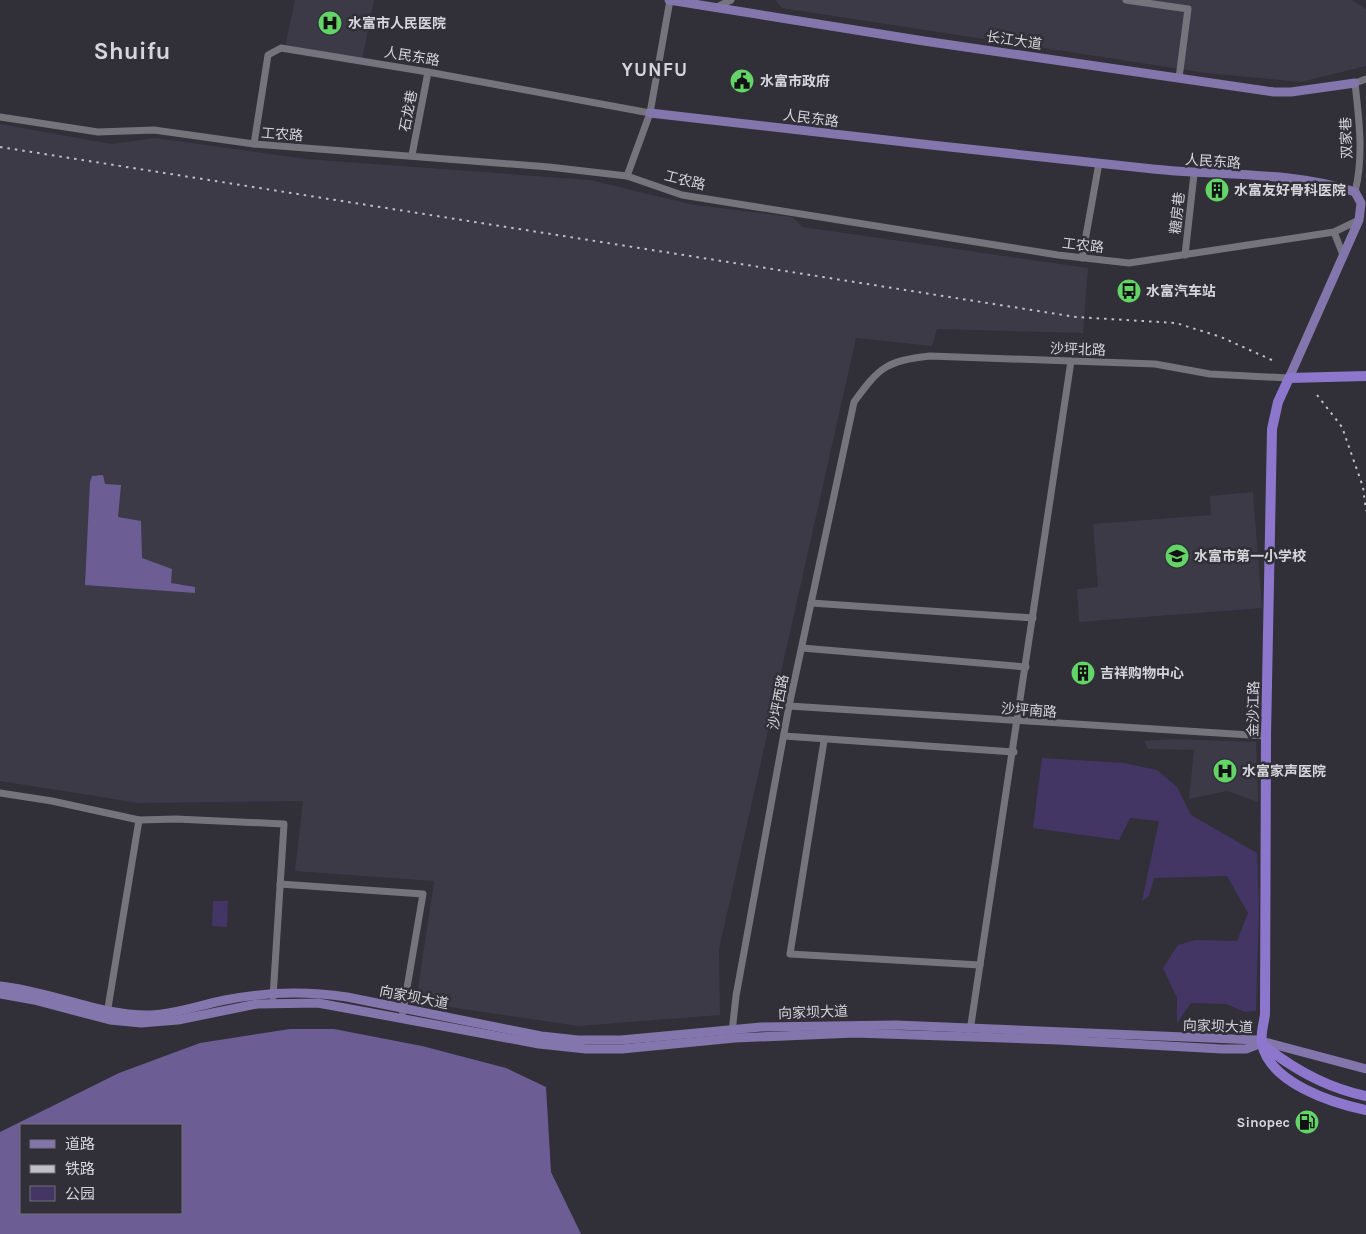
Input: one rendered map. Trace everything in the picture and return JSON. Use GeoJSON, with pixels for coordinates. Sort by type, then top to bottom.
{"type":"FeatureCollection","features":[{"type":"Feature","properties":{"kind":"highway"},"geometry":{"type":"LineString","coordinates":[[1289,378],[1366,376]]}},
{"type":"Feature","properties":{"kind":"highway","name":"金沙江路"},"geometry":{"type":"LineString","coordinates":[[1262,1043],[1265,1014],[1270,439],[1278,402],[1289,378]]}},
{"type":"Feature","properties":{"kind":"highway"},"geometry":{"type":"LineString","coordinates":[[1262,1043],[1300,1071],[1335,1087],[1366,1096]]}},
{"type":"Feature","properties":{"kind":"highway"},"geometry":{"type":"LineString","coordinates":[[1262,1043],[1270,1064],[1287,1078],[1330,1099],[1366,1110]]}},
{"type":"Feature","properties":{"kind":"main road","name":"长江大道"},"geometry":{"type":"LineString","coordinates":[[669,0],[1274,92],[1291,92],[1355,84]]}},
{"type":"Feature","properties":{"kind":"main road","name":"人民东路"},"geometry":{"type":"LineString","coordinates":[[650,113],[912,144],[1194,174],[1279,178],[1338,186],[1355,192]]}},
{"type":"Feature","properties":{"kind":"main road"},"geometry":{"type":"LineString","coordinates":[[1289,378],[1359,220],[1361,203],[1355,192]]}},
{"type":"Feature","properties":{"kind":"main road","name":"向家坝大道"},"geometry":{"type":"LineString","coordinates":[[0,986],[36,991],[107,1015]]}},
{"type":"Feature","properties":{"kind":"main road","name":"向家坝大道"},"geometry":{"type":"LineString","coordinates":[[0,994],[107,1015],[164,1014],[232,999],[333,995],[403,1013],[541,1036],[578,1040],[621,1040],[855,1024],[970,1032],[1257,1040],[1262,1043],[1366,1069]]}},
{"type":"Feature","properties":{"kind":"street"},"geometry":{"type":"LineString","coordinates":[[627,176],[650,113],[669,0]]}},
{"type":"Feature","properties":{"kind":"street"},"geometry":{"type":"LineString","coordinates":[[714,8],[731,0]]}},
{"type":"Feature","properties":{"kind":"street"},"geometry":{"type":"LineString","coordinates":[[1126,0],[1188,9],[1179,78]]}},
{"type":"Feature","properties":{"kind":"street","name":"人民东路"},"geometry":{"type":"LineString","coordinates":[[254,144],[268,54],[281,48],[428,72],[650,113]]}},
{"type":"Feature","properties":{"kind":"street","name":"石龙巷"},"geometry":{"type":"LineString","coordinates":[[412,155],[428,72]]}},
{"type":"Feature","properties":{"kind":"street"},"geometry":{"type":"LineString","coordinates":[[1355,84],[1366,78]]}},
{"type":"Feature","properties":{"kind":"street","name":"双家巷"},"geometry":{"type":"LineString","coordinates":[[1355,84],[1360,127],[1360,173],[1355,192]]}},
{"type":"Feature","properties":{"kind":"street","name":"工农路"},"geometry":{"type":"LineString","coordinates":[[0,118],[98,132],[154,130],[254,144],[412,155],[627,176],[682,195],[1082,258],[1129,263],[1334,232],[1359,220]]}},
{"type":"Feature","properties":{"kind":"street"},"geometry":{"type":"LineString","coordinates":[[1082,258],[1099,163]]}},
{"type":"Feature","properties":{"kind":"street","name":"糖房巷"},"geometry":{"type":"LineString","coordinates":[[1185,255],[1194,174]]}},
{"type":"Feature","properties":{"kind":"street"},"geometry":{"type":"LineString","coordinates":[[1334,232],[1343,255]]}},
{"type":"Feature","properties":{"kind":"street","name":"沙坪北路"},"geometry":{"type":"LineString","coordinates":[[872,378],[898,360],[930,356],[1155,364],[1210,374],[1289,378]]}},
{"type":"Feature","properties":{"kind":"street"},"geometry":{"type":"LineString","coordinates":[[970,1032],[1014,752],[1071,361]]}},
{"type":"Feature","properties":{"kind":"street","name":"沙坪西路"},"geometry":{"type":"LineString","coordinates":[[732,1033],[736,996],[789,706],[811,603],[854,402],[872,378]]}},
{"type":"Feature","properties":{"kind":"street"},"geometry":{"type":"LineString","coordinates":[[811,603],[1033,618]]}},
{"type":"Feature","properties":{"kind":"street"},"geometry":{"type":"LineString","coordinates":[[802,648],[1026,667]]}},
{"type":"Feature","properties":{"kind":"street","name":"沙坪南路"},"geometry":{"type":"LineString","coordinates":[[789,706],[1018,722],[1266,736]]}},
{"type":"Feature","properties":{"kind":"street"},"geometry":{"type":"LineString","coordinates":[[784,736],[1014,752]]}},
{"type":"Feature","properties":{"kind":"street"},"geometry":{"type":"LineString","coordinates":[[824,741],[790,954],[980,965]]}},
{"type":"Feature","properties":{"kind":"street"},"geometry":{"type":"LineString","coordinates":[[0,793],[139,820],[176,819],[284,824],[273,998]]}},
{"type":"Feature","properties":{"kind":"street"},"geometry":{"type":"LineString","coordinates":[[107,1015],[139,820]]}},
{"type":"Feature","properties":{"kind":"street"},"geometry":{"type":"LineString","coordinates":[[280,884],[423,894],[403,1013]]}},
{"type":"Feature","properties":{"kind":"shaded area","name":"水富市人民医院"},"geometry":{"type":"Polygon","coordinates":[[[295,0],[374,0],[362,60],[285,47],[295,0]]]}},
{"type":"Feature","properties":{"kind":"shaded area"},"geometry":{"type":"Polygon","coordinates":[[[775,0],[1352,0],[1366,9],[1366,66],[1301,82],[1206,73],[782,8],[775,0]]]}},
{"type":"Feature","properties":{"kind":"shaded area"},"geometry":{"type":"Polygon","coordinates":[[[0,124],[112,144],[155,138],[306,159],[590,180],[694,205],[792,217],[803,227],[1088,268],[1083,333],[937,329],[932,346],[856,338],[719,949],[720,1015],[578,1026],[416,1002],[434,881],[295,871],[303,801],[139,803],[0,781],[0,124]]]}},
{"type":"Feature","properties":{"kind":"shaded area"},"geometry":{"type":"Polygon","coordinates":[[[103,475],[105,484],[121,485],[118,517],[141,521],[142,558],[172,569],[171,583],[195,587],[195,593],[85,585],[90,482],[92,476],[103,475]]]}},
{"type":"Feature","properties":{"kind":"shaded area","name":"水富市第一小学校"},"geometry":{"type":"Polygon","coordinates":[[[1253,492],[1262,608],[1079,622],[1077,589],[1098,587],[1093,524],[1211,515],[1210,496],[1253,492]]]}},
{"type":"Feature","properties":{"kind":"shaded area","name":"水富家声医院"},"geometry":{"type":"Polygon","coordinates":[[[1174,739],[1256,742],[1258,802],[1227,791],[1189,799],[1194,750],[1148,749],[1144,741],[1174,739]]]}},
{"type":"Feature","properties":{"kind":"shaded area"},"geometry":{"type":"Polygon","coordinates":[[[290,1029],[334,1029],[422,1046],[506,1068],[546,1087],[551,1172],[581,1234],[0,1234],[0,1132],[119,1073],[200,1043],[290,1029]]]}},
{"type":"Feature","properties":{"kind":"green space"},"geometry":{"type":"Polygon","coordinates":[[[1042,758],[1124,763],[1157,770],[1177,787],[1191,815],[1257,853],[1259,905],[1256,1011],[1245,1012],[1226,1004],[1191,1003],[1177,1023],[1177,998],[1163,968],[1178,945],[1195,940],[1237,941],[1248,913],[1227,876],[1154,878],[1149,896],[1142,901],[1159,821],[1130,818],[1119,840],[1033,828],[1042,758]]]}},
{"type":"Feature","properties":{"kind":"green space"},"geometry":{"type":"Polygon","coordinates":[[[213,901],[228,901],[227,927],[212,926],[213,901]]]}},
{"type":"Feature","properties":{"kind":"railway"},"geometry":{"type":"LineString","coordinates":[[0,147],[1076,317],[1176,323],[1221,337],[1274,361]]}},
{"type":"Feature","properties":{"kind":"railway"},"geometry":{"type":"LineString","coordinates":[[1317,395],[1342,427],[1363,487],[1366,511]]}},
{"type":"Feature","properties":{"kind":"place","name":"水富市人民医院"},"geometry":{"type":"Point","coordinates":[330,23]}},
{"type":"Feature","properties":{"kind":"place","name":"水富市政府"},"geometry":{"type":"Point","coordinates":[742,81]}},
{"type":"Feature","properties":{"kind":"place","name":"水富友好骨科医院"},"geometry":{"type":"Point","coordinates":[1217,190]}},
{"type":"Feature","properties":{"kind":"place","name":"水富汽车站"},"geometry":{"type":"Point","coordinates":[1129,291]}},
{"type":"Feature","properties":{"kind":"place","name":"水富市第一小学校"},"geometry":{"type":"Point","coordinates":[1177,556]}},
{"type":"Feature","properties":{"kind":"place","name":"吉祥购物中心"},"geometry":{"type":"Point","coordinates":[1083,673]}},
{"type":"Feature","properties":{"kind":"place","name":"水富家声医院"},"geometry":{"type":"Point","coordinates":[1225,771]}},
{"type":"Feature","properties":{"kind":"place","name":"Sinopec"},"geometry":{"type":"Point","coordinates":[1307,1122]}},
{"type":"Feature","properties":{"kind":"district","name":"Shuifu"},"geometry":{"type":"Point","coordinates":[132,51]}},
{"type":"Feature","properties":{"kind":"district","name":"YUNFU"},"geometry":{"type":"Point","coordinates":[655,69]}}]}
